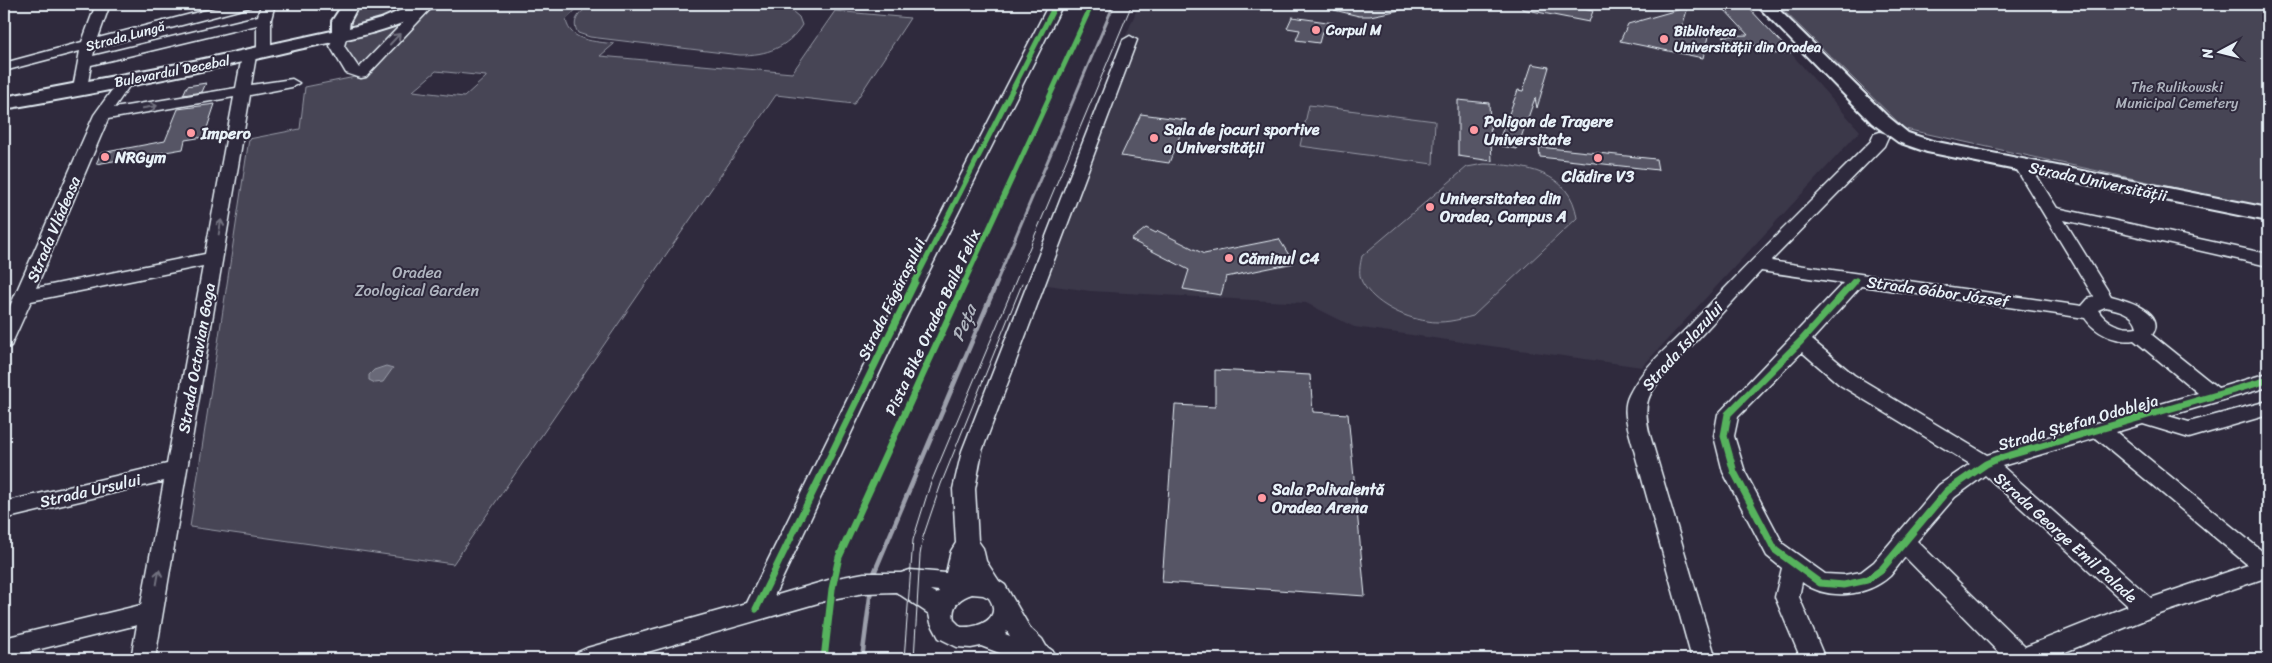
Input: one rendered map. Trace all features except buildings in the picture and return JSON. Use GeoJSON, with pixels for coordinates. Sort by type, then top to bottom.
{"type":"FeatureCollection","features":[{"type":"Feature","properties":{"kind":"main road"},"geometry":{"type":"LineString","coordinates":[[340,35],[341,20],[351,4]]}},
{"type":"Feature","properties":{"kind":"main road","name":"Bulevardul Decebal"},"geometry":{"type":"LineString","coordinates":[[4,103],[256,54],[340,35],[401,18],[427,4]]}},
{"type":"Feature","properties":{"kind":"main road"},"geometry":{"type":"LineString","coordinates":[[1764,4],[1889,137]]}},
{"type":"Feature","properties":{"kind":"main road","name":"Strada Universității"},"geometry":{"type":"LineString","coordinates":[[1889,137],[2268,216]]}},
{"type":"Feature","properties":{"kind":"street"},"geometry":{"type":"LineString","coordinates":[[80,88],[88,46],[103,4]]}},
{"type":"Feature","properties":{"kind":"street","name":"Strada Lungă"},"geometry":{"type":"LineString","coordinates":[[4,67],[245,4]]}},
{"type":"Feature","properties":{"kind":"street"},"geometry":{"type":"LineString","coordinates":[[256,54],[268,4]]}},
{"type":"Feature","properties":{"kind":"street"},"geometry":{"type":"LineString","coordinates":[[340,35],[337,46],[351,70],[361,74],[427,4]]}},
{"type":"Feature","properties":{"kind":"street","name":"Strada Făgărașului"},"geometry":{"type":"LineString","coordinates":[[756,609],[896,319],[1056,4]]}},
{"type":"Feature","properties":{"kind":"street"},"geometry":{"type":"LineString","coordinates":[[84,63],[264,19]]}},
{"type":"Feature","properties":{"kind":"street"},"geometry":{"type":"LineString","coordinates":[[1005,608],[998,626],[982,636],[961,638],[948,631],[941,620],[954,592],[962,551],[967,546],[964,489],[972,451],[1130,40]]}},
{"type":"Feature","properties":{"kind":"street","name":"Strada Octavian Goga"},"geometry":{"type":"LineString","coordinates":[[143,659],[244,91],[256,54]]}},
{"type":"Feature","properties":{"kind":"street","name":"Strada Vlădeasa"},"geometry":{"type":"LineString","coordinates":[[4,341],[102,115],[128,79]]}},
{"type":"Feature","properties":{"kind":"street"},"geometry":{"type":"LineString","coordinates":[[102,115],[292,83]]}},
{"type":"Feature","properties":{"kind":"street","name":"Strada Vlădeasa"},"geometry":{"type":"LineString","coordinates":[[102,84],[102,115]]}},
{"type":"Feature","properties":{"kind":"street","name":"Strada Islazului"},"geometry":{"type":"LineString","coordinates":[[1704,659],[1642,441],[1635,408],[1643,388],[1756,265],[1889,137]]}},
{"type":"Feature","properties":{"kind":"street"},"geometry":{"type":"LineString","coordinates":[[2022,165],[2105,301]]}},
{"type":"Feature","properties":{"kind":"street"},"geometry":{"type":"LineString","coordinates":[[2050,212],[2268,260]]}},
{"type":"Feature","properties":{"kind":"street"},"geometry":{"type":"LineString","coordinates":[[25,296],[214,258]]}},
{"type":"Feature","properties":{"kind":"street","name":"Strada Gábor József"},"geometry":{"type":"LineString","coordinates":[[1756,265],[2091,314],[2105,327],[2119,332],[2139,334]]}},
{"type":"Feature","properties":{"kind":"street","name":"Strada Ștefan Odobleja"},"geometry":{"type":"LineString","coordinates":[[1856,280],[1801,341],[1728,414],[1724,436],[1734,472],[1775,550],[1794,566],[1820,583],[1844,585],[1867,580],[1882,569],[1948,491],[1986,464],[1997,459],[2268,380]]}},
{"type":"Feature","properties":{"kind":"street"},"geometry":{"type":"LineString","coordinates":[[2091,314],[2089,308],[2091,304],[2105,301],[2129,308],[2143,319],[2146,325],[2146,330],[2139,334],[2215,396]]}},
{"type":"Feature","properties":{"kind":"street","name":"Strada Ștefan Odobleja"},"geometry":{"type":"LineString","coordinates":[[1801,341],[1848,380],[1986,464]]}},
{"type":"Feature","properties":{"kind":"street","name":"Strada Ștefan Odobleja"},"geometry":{"type":"LineString","coordinates":[[2145,417],[2190,430],[2268,408]]}},
{"type":"Feature","properties":{"kind":"street","name":"Strada George Emil Palade"},"geometry":{"type":"LineString","coordinates":[[2100,430],[2268,568]]}},
{"type":"Feature","properties":{"kind":"street","name":"Strada George Emil Palade"},"geometry":{"type":"LineString","coordinates":[[1986,464],[2147,609]]}},
{"type":"Feature","properties":{"kind":"street","name":"Strada Ursului"},"geometry":{"type":"LineString","coordinates":[[4,510],[176,470]]}},
{"type":"Feature","properties":{"kind":"street","name":"Strada George Emil Palade"},"geometry":{"type":"LineString","coordinates":[[1904,542],[2021,659],[2147,609],[2268,568]]}},
{"type":"Feature","properties":{"kind":"street"},"geometry":{"type":"LineString","coordinates":[[967,546],[972,548],[976,566],[990,586],[1000,595],[1005,608],[1022,635],[1034,646],[1039,655]]}},
{"type":"Feature","properties":{"kind":"street"},"geometry":{"type":"LineString","coordinates":[[1794,566],[1787,597],[1813,659]]}},
{"type":"Feature","properties":{"kind":"street"},"geometry":{"type":"LineString","coordinates":[[587,659],[756,609],[832,589],[864,583],[899,582],[904,587],[924,596],[954,592],[977,583],[990,586]]}},
{"type":"Feature","properties":{"kind":"street"},"geometry":{"type":"LineString","coordinates":[[4,648],[151,612]]}},
{"type":"Feature","properties":{"kind":"street"},"geometry":{"type":"LineString","coordinates":[[982,636],[1026,653],[1039,655]]}},
{"type":"Feature","properties":{"kind":"shaded area","name":"Universitatea din Oradea, Campus A"},"geometry":{"type":"Polygon","coordinates":[[[1139,4],[1747,4],[1860,131],[1642,367],[1354,327],[1306,303],[1090,291],[1040,284],[1123,43],[1139,4]]]}},
{"type":"Feature","properties":{"kind":"green space","name":"Oradea Zoological Garden"},"geometry":{"type":"Polygon","coordinates":[[[351,4],[581,4],[566,20],[568,27],[573,33],[584,39],[614,44],[600,56],[792,73],[835,11],[910,18],[854,104],[776,95],[453,564],[190,527],[249,139],[300,129],[305,87],[370,74],[361,74],[337,46],[341,21],[351,4]],[[436,71],[413,91],[464,97],[486,76],[436,71]]]}},
{"type":"Feature","properties":{"kind":"green space"},"geometry":{"type":"Polygon","coordinates":[[[591,4],[741,4],[792,11],[799,17],[802,25],[790,39],[776,49],[759,54],[740,55],[590,37],[578,33],[575,24],[576,20],[580,13],[591,4]]]}},
{"type":"Feature","properties":{"kind":"green space","name":"The Rulikowski Municipal Cemetery"},"geometry":{"type":"Polygon","coordinates":[[[1777,4],[2268,4],[2268,208],[1905,129],[1777,4]]]}},
{"type":"Feature","properties":{"kind":"green space"},"geometry":{"type":"Polygon","coordinates":[[[1309,105],[1435,121],[1433,164],[1300,146],[1309,105]]]}},
{"type":"Feature","properties":{"kind":"green space"},"geometry":{"type":"Polygon","coordinates":[[[1484,164],[1514,166],[1543,174],[1565,190],[1573,202],[1577,218],[1473,316],[1450,321],[1433,322],[1409,317],[1390,309],[1374,297],[1362,282],[1360,266],[1362,256],[1467,167],[1484,164]]]}},
{"type":"Feature","properties":{"kind":"water"},"geometry":{"type":"Polygon","coordinates":[[[386,366],[393,368],[383,382],[375,383],[369,380],[369,375],[374,370],[386,366]]]}},
{"type":"Feature","properties":{"kind":"waterway","name":"Peța"},"geometry":{"type":"LineString","coordinates":[[996,283],[1114,4]]}},
{"type":"Feature","properties":{"kind":"waterway","name":"Peța"},"geometry":{"type":"LineString","coordinates":[[872,578],[997,282]]}},
{"type":"Feature","properties":{"kind":"waterway","name":"Peța"},"geometry":{"type":"LineString","coordinates":[[862,659],[871,589]]}},
{"type":"Feature","properties":{"kind":"tram line"},"geometry":{"type":"LineString","coordinates":[[904,659],[913,540],[930,485],[1132,4]]}},
{"type":"Feature","properties":{"kind":"tram line"},"geometry":{"type":"LineString","coordinates":[[914,659],[920,555],[923,537],[941,484],[1022,284]]}},
{"type":"Feature","properties":{"kind":"cycle path"},"geometry":{"type":"LineString","coordinates":[[756,609],[896,319],[1056,4]]}},
{"type":"Feature","properties":{"kind":"cycle path","name":"Pista Bike Oradea Baile Felix"},"geometry":{"type":"LineString","coordinates":[[824,659],[832,589],[839,557],[1092,4]]}},
{"type":"Feature","properties":{"kind":"cycle path"},"geometry":{"type":"LineString","coordinates":[[1856,280],[1801,341],[1728,414],[1724,436],[1734,472],[1775,550],[1820,583],[1844,585],[1867,580],[1882,569],[1947,491],[1986,464],[1997,459],[2268,380]]}},
{"type":"Feature","properties":{"kind":"place","name":"Corpul M"},"geometry":{"type":"Point","coordinates":[1316,30]}},
{"type":"Feature","properties":{"kind":"place","name":"Biblioteca Universității din Oradea"},"geometry":{"type":"Point","coordinates":[1664,39]}},
{"type":"Feature","properties":{"kind":"place","name":"Poligon de Tragere Universitate"},"geometry":{"type":"Point","coordinates":[1474,130]}},
{"type":"Feature","properties":{"kind":"place","name":"Impero"},"geometry":{"type":"Point","coordinates":[191,133]}},
{"type":"Feature","properties":{"kind":"place","name":"Sala de jocuri sportive a Universității"},"geometry":{"type":"Point","coordinates":[1154,138]}},
{"type":"Feature","properties":{"kind":"place","name":"NRGym"},"geometry":{"type":"Point","coordinates":[105,157]}},
{"type":"Feature","properties":{"kind":"place","name":"Clădire V3"},"geometry":{"type":"Point","coordinates":[1598,158]}},
{"type":"Feature","properties":{"kind":"place","name":"Universitatea din Oradea, Campus A"},"geometry":{"type":"Point","coordinates":[1430,207]}},
{"type":"Feature","properties":{"kind":"place","name":"Căminul C4"},"geometry":{"type":"Point","coordinates":[1229,258]}},
{"type":"Feature","properties":{"kind":"place","name":"Sala Polivalentă Oradea Arena"},"geometry":{"type":"Point","coordinates":[1262,498]}}]}
